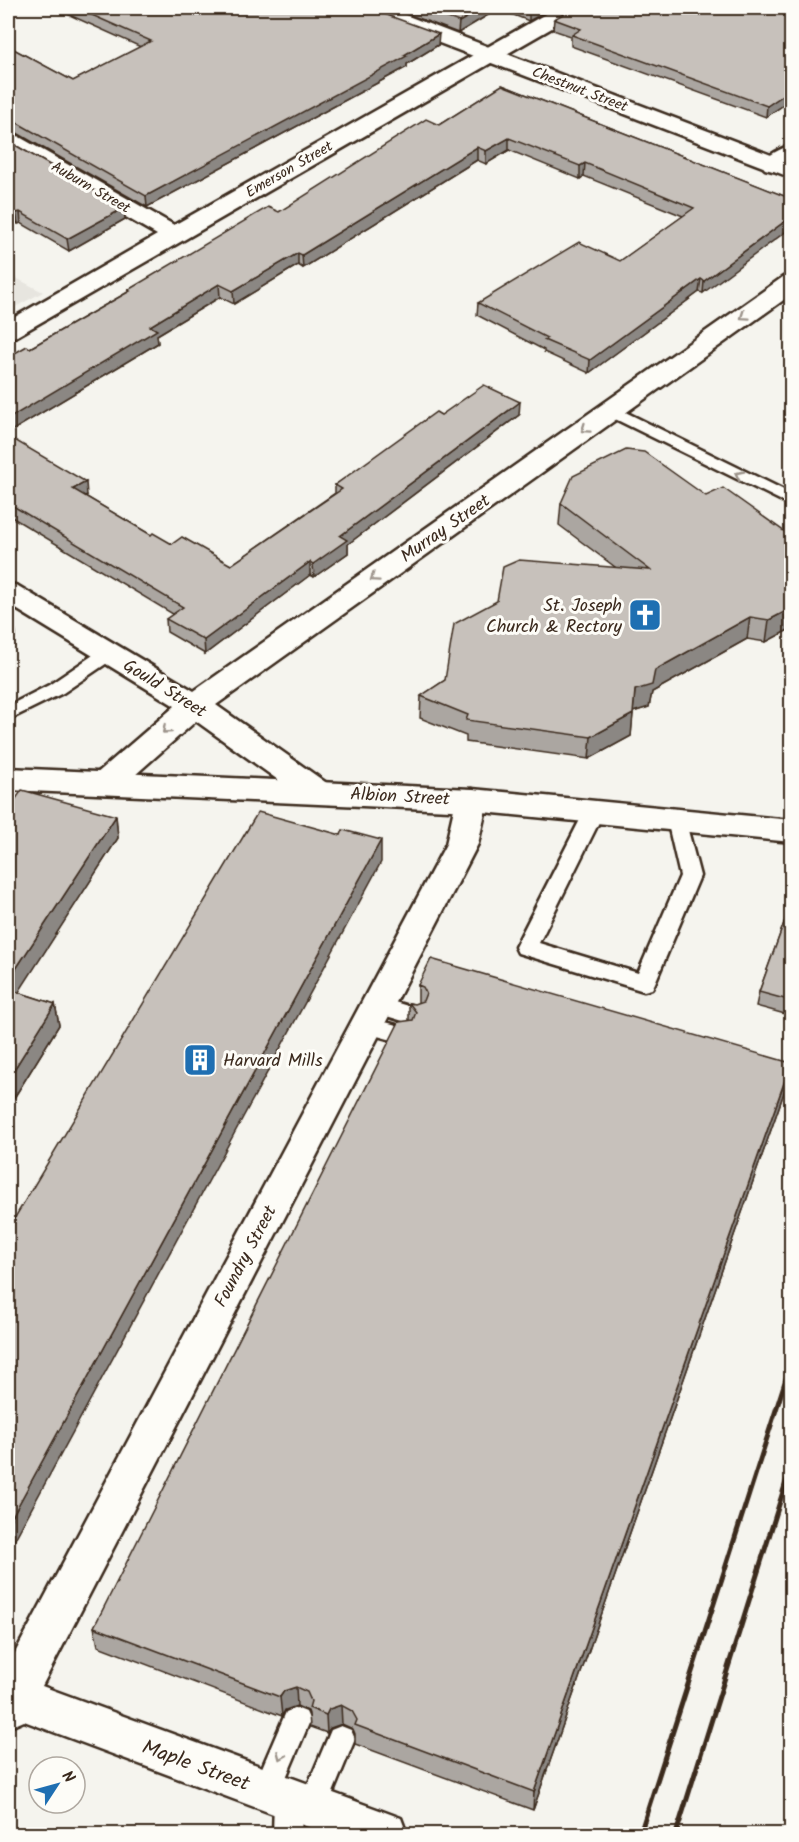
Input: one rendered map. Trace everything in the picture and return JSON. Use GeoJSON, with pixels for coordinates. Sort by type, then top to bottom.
{"type":"FeatureCollection","features":[{"type":"Feature","properties":{"kind":"street","name":"Chestnut Street"},"geometry":{"type":"LineString","coordinates":[[369,8],[785,162]]}},
{"type":"Feature","properties":{"kind":"street","name":"Emerson Street"},"geometry":{"type":"LineString","coordinates":[[8,331],[570,8]]}},
{"type":"Feature","properties":{"kind":"street","name":"Auburn Street"},"geometry":{"type":"LineString","coordinates":[[8,140],[174,235]]}},
{"type":"Feature","properties":{"kind":"street","name":"Murray Street"},"geometry":{"type":"LineString","coordinates":[[106,783],[195,705],[792,282]]}},
{"type":"Feature","properties":{"kind":"street","name":"Gould Street"},"geometry":{"type":"LineString","coordinates":[[8,592],[195,705],[317,792]]}},
{"type":"Feature","properties":{"kind":"street","name":"Albion Street"},"geometry":{"type":"LineString","coordinates":[[8,779],[472,800],[792,831]]}},
{"type":"Feature","properties":{"kind":"street","name":"Foundry Street"},"geometry":{"type":"LineString","coordinates":[[9,1699],[462,844],[472,800]]}},
{"type":"Feature","properties":{"kind":"street","name":"Maple Street"},"geometry":{"type":"LineString","coordinates":[[9,1699],[289,1808],[385,1834]]}},
{"type":"Feature","properties":{"kind":"lane"},"geometry":{"type":"LineString","coordinates":[[611,410],[792,501]]}},
{"type":"Feature","properties":{"kind":"lane"},"geometry":{"type":"LineString","coordinates":[[8,714],[56,689],[109,652]]}},
{"type":"Feature","properties":{"kind":"lane"},"geometry":{"type":"LineString","coordinates":[[594,812],[526,947],[644,983],[690,876],[678,820]]}},
{"type":"Feature","properties":{"kind":"lane"},"geometry":{"type":"LineString","coordinates":[[372,1015],[408,1026]]}},
{"type":"Feature","properties":{"kind":"lane"},"geometry":{"type":"LineString","coordinates":[[289,1808],[296,1721]]}},
{"type":"Feature","properties":{"kind":"lane"},"geometry":{"type":"LineString","coordinates":[[289,1808],[342,1739]]}},
{"type":"Feature","properties":{"kind":"shaded area"},"geometry":{"type":"Polygon","coordinates":[[[8,274],[43,292],[8,311],[8,274]]]}},
{"type":"Feature","properties":{"kind":"building"},"geometry":{"type":"Polygon","coordinates":[[[76,8],[368,8],[439,34],[404,55],[407,56],[146,196],[16,122],[8,121],[8,46],[73,81],[151,41],[76,8]]]}},
{"type":"Feature","properties":{"kind":"building"},"geometry":{"type":"Polygon","coordinates":[[[420,8],[483,8],[459,22],[420,8]]]}},
{"type":"Feature","properties":{"kind":"building"},"geometry":{"type":"Polygon","coordinates":[[[574,8],[792,8],[792,89],[767,106],[572,35],[581,29],[554,19],[574,8]]]}},
{"type":"Feature","properties":{"kind":"building"},"geometry":{"type":"Polygon","coordinates":[[[502,85],[792,199],[792,216],[704,281],[701,279],[590,360],[544,340],[547,338],[478,303],[579,242],[620,261],[694,208],[585,163],[580,166],[509,138],[486,151],[477,147],[302,255],[298,253],[233,291],[219,284],[150,326],[157,330],[8,419],[8,357],[27,346],[30,348],[130,291],[128,290],[268,207],[279,212],[426,119],[439,125],[502,85]]]}},
{"type":"Feature","properties":{"kind":"building"},"geometry":{"type":"Polygon","coordinates":[[[8,141],[124,208],[67,239],[20,212],[16,213],[8,208],[8,141]]]}},
{"type":"Feature","properties":{"kind":"building"},"geometry":{"type":"Polygon","coordinates":[[[484,385],[520,402],[340,536],[347,540],[313,564],[310,562],[204,640],[166,619],[183,607],[8,503],[8,436],[86,482],[73,489],[151,535],[153,533],[172,544],[182,537],[231,565],[342,489],[335,485],[436,412],[441,415],[484,385]]]}},
{"type":"Feature","properties":{"kind":"building","name":"St. Joseph Church & Rectory"},"geometry":{"type":"Polygon","coordinates":[[[626,450],[644,452],[706,496],[723,488],[792,537],[792,608],[769,620],[750,617],[655,670],[652,685],[635,690],[633,714],[591,737],[466,720],[468,715],[421,696],[445,680],[454,624],[497,601],[503,567],[519,560],[650,570],[561,503],[573,476],[626,450]]]}},
{"type":"Feature","properties":{"kind":"building"},"geometry":{"type":"Polygon","coordinates":[[[8,614],[14,618],[8,622],[8,614]]]}},
{"type":"Feature","properties":{"kind":"building"},"geometry":{"type":"Polygon","coordinates":[[[22,790],[116,816],[8,981],[8,810],[22,790]]]}},
{"type":"Feature","properties":{"kind":"building","name":"Harvard Mills"},"geometry":{"type":"Polygon","coordinates":[[[258,812],[341,835],[343,830],[381,840],[8,1524],[8,1229],[258,812]]]}},
{"type":"Feature","properties":{"kind":"building"},"geometry":{"type":"Polygon","coordinates":[[[792,901],[792,1001],[759,992],[792,901]]]}},
{"type":"Feature","properties":{"kind":"building"},"geometry":{"type":"Polygon","coordinates":[[[431,959],[791,1063],[534,1792],[355,1725],[357,1720],[352,1711],[341,1705],[329,1709],[326,1715],[309,1708],[311,1701],[307,1692],[296,1687],[284,1691],[280,1697],[94,1627],[399,1022],[413,1020],[416,1012],[409,1003],[423,1001],[426,993],[423,987],[418,985],[431,959]]]}},
{"type":"Feature","properties":{"kind":"building"},"geometry":{"type":"Polygon","coordinates":[[[8,989],[55,1004],[10,1076],[8,1076],[8,989]]]}},
{"type":"Feature","properties":{"kind":"railway"},"geometry":{"type":"LineString","coordinates":[[640,1834],[792,1360]]}},
{"type":"Feature","properties":{"kind":"railway"},"geometry":{"type":"LineString","coordinates":[[676,1834],[792,1463]]}},
{"type":"Feature","properties":{"kind":"place","name":"St. Joseph Church & Rectory"},"geometry":{"type":"Point","coordinates":[645,615]}},
{"type":"Feature","properties":{"kind":"place","name":"Harvard Mills"},"geometry":{"type":"Point","coordinates":[200,1060]}}]}
